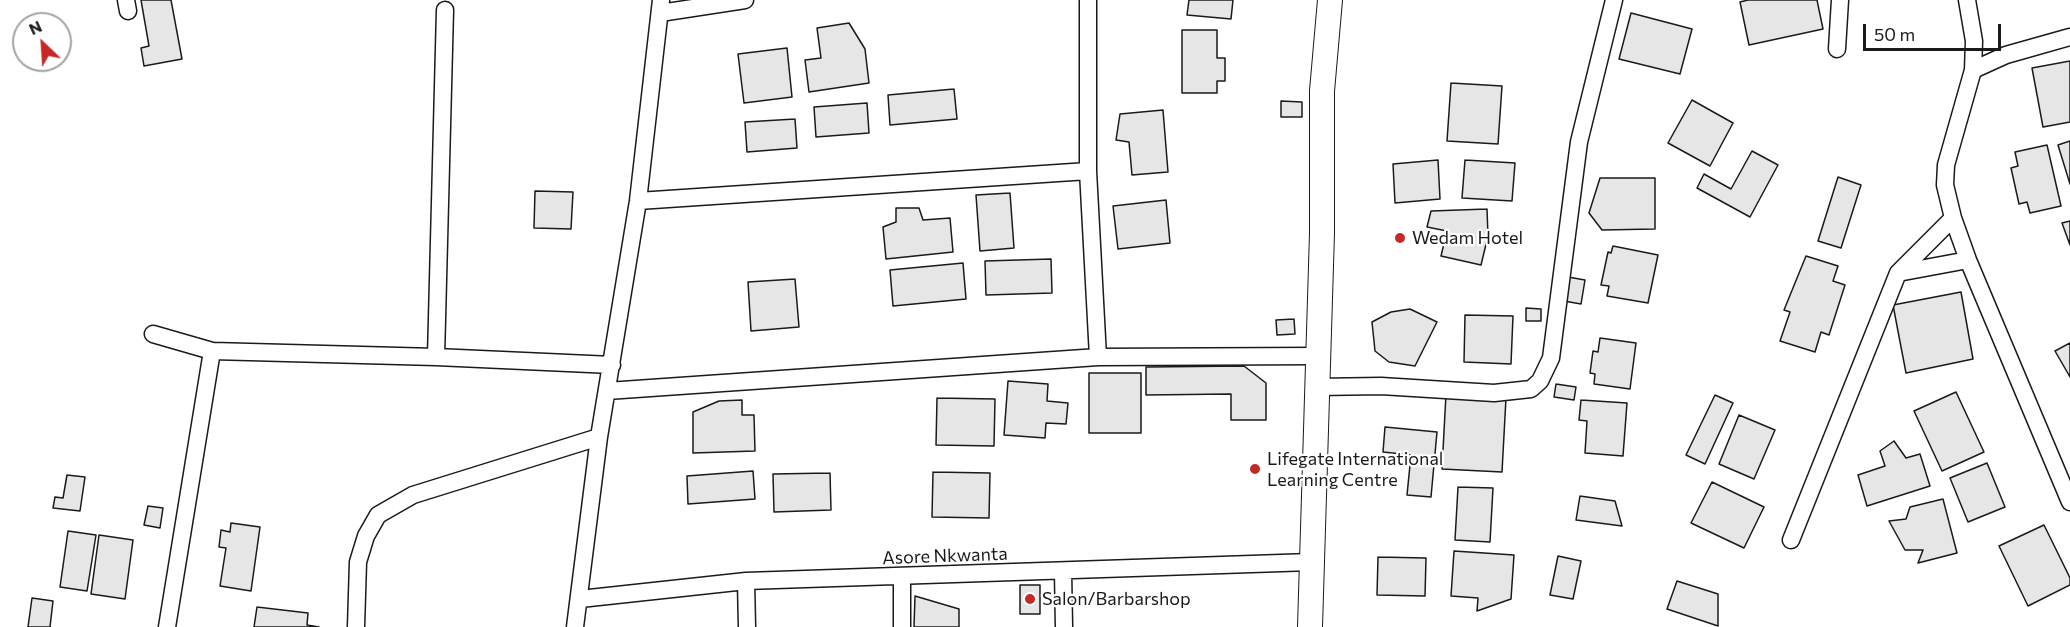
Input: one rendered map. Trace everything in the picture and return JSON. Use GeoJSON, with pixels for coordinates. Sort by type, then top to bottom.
{"type":"FeatureCollection","features":[{"type":"Feature","properties":{"kind":"street"},"geometry":{"type":"LineString","coordinates":[[575,627],[599,437],[638,201],[661,6],[745,0]]}},
{"type":"Feature","properties":{"kind":"street"},"geometry":{"type":"LineString","coordinates":[[1088,0],[1088,171],[1098,357]]}},
{"type":"Feature","properties":{"kind":"street"},"geometry":{"type":"LineString","coordinates":[[1310,627],[1322,234],[1322,92],[1330,0]]}},
{"type":"Feature","properties":{"kind":"street"},"geometry":{"type":"LineString","coordinates":[[1317,387],[1381,386],[1494,393],[1531,389],[1540,381],[1551,358],[1579,142],[1614,0]]}},
{"type":"Feature","properties":{"kind":"street"},"geometry":{"type":"LineString","coordinates":[[1837,49],[1840,0]]}},
{"type":"Feature","properties":{"kind":"street"},"geometry":{"type":"LineString","coordinates":[[1967,0],[1974,41],[1973,70],[1946,165],[1945,185],[1953,218],[1968,260],[2070,502]]}},
{"type":"Feature","properties":{"kind":"street"},"geometry":{"type":"LineString","coordinates":[[436,357],[445,10]]}},
{"type":"Feature","properties":{"kind":"street"},"geometry":{"type":"LineString","coordinates":[[1973,70],[2006,56],[2070,36]]}},
{"type":"Feature","properties":{"kind":"street"},"geometry":{"type":"LineString","coordinates":[[1974,41],[2006,56]]}},
{"type":"Feature","properties":{"kind":"street"},"geometry":{"type":"LineString","coordinates":[[638,201],[1088,171]]}},
{"type":"Feature","properties":{"kind":"street"},"geometry":{"type":"LineString","coordinates":[[1791,540],[1898,273],[1953,218]]}},
{"type":"Feature","properties":{"kind":"street"},"geometry":{"type":"LineString","coordinates":[[1898,273],[1968,260]]}},
{"type":"Feature","properties":{"kind":"street"},"geometry":{"type":"LineString","coordinates":[[153,334],[213,351],[436,357],[612,365]]}},
{"type":"Feature","properties":{"kind":"street"},"geometry":{"type":"LineString","coordinates":[[167,627],[213,351]]}},
{"type":"Feature","properties":{"kind":"street"},"geometry":{"type":"LineString","coordinates":[[607,391],[1098,357],[1318,356]]}},
{"type":"Feature","properties":{"kind":"street"},"geometry":{"type":"LineString","coordinates":[[356,627],[358,562],[366,536],[378,515],[413,495],[599,437]]}},
{"type":"Feature","properties":{"kind":"street","name":"Asore Nkwanta"},"geometry":{"type":"LineString","coordinates":[[580,599],[746,581],[1311,562]]}},
{"type":"Feature","properties":{"kind":"street"},"geometry":{"type":"LineString","coordinates":[[1063,571],[1064,627]]}},
{"type":"Feature","properties":{"kind":"street"},"geometry":{"type":"LineString","coordinates":[[902,576],[902,627]]}},
{"type":"Feature","properties":{"kind":"street"},"geometry":{"type":"LineString","coordinates":[[746,581],[747,627]]}},
{"type":"Feature","properties":{"kind":"building"},"geometry":{"type":"Polygon","coordinates":[[[141,0],[171,0],[182,59],[144,66],[141,48],[149,46],[141,0]]]}},
{"type":"Feature","properties":{"kind":"building"},"geometry":{"type":"Polygon","coordinates":[[[1189,0],[1233,0],[1231,19],[1187,15],[1189,0]]]}},
{"type":"Feature","properties":{"kind":"building"},"geometry":{"type":"Polygon","coordinates":[[[1817,0],[1823,29],[1749,45],[1740,2],[1817,0]]]}},
{"type":"Feature","properties":{"kind":"building"},"geometry":{"type":"Polygon","coordinates":[[[1631,13],[1692,29],[1680,74],[1619,59],[1631,13]]]}},
{"type":"Feature","properties":{"kind":"building"},"geometry":{"type":"Polygon","coordinates":[[[849,23],[865,49],[869,83],[809,92],[805,60],[821,58],[817,28],[849,23]]]}},
{"type":"Feature","properties":{"kind":"building"},"geometry":{"type":"Polygon","coordinates":[[[1182,30],[1217,30],[1217,58],[1225,58],[1225,81],[1217,81],[1217,93],[1182,93],[1182,30]]]}},
{"type":"Feature","properties":{"kind":"building"},"geometry":{"type":"Polygon","coordinates":[[[787,48],[792,97],[744,103],[738,54],[787,48]]]}},
{"type":"Feature","properties":{"kind":"building"},"geometry":{"type":"Polygon","coordinates":[[[2070,61],[2070,122],[2043,127],[2032,68],[2070,61]]]}},
{"type":"Feature","properties":{"kind":"building"},"geometry":{"type":"Polygon","coordinates":[[[1451,83],[1502,86],[1498,144],[1447,141],[1451,83]]]}},
{"type":"Feature","properties":{"kind":"building"},"geometry":{"type":"Polygon","coordinates":[[[954,89],[957,119],[890,125],[888,95],[954,89]]]}},
{"type":"Feature","properties":{"kind":"building"},"geometry":{"type":"Polygon","coordinates":[[[1692,100],[1733,123],[1710,166],[1668,143],[1692,100]]]}},
{"type":"Feature","properties":{"kind":"building"},"geometry":{"type":"Polygon","coordinates":[[[1281,101],[1302,102],[1302,117],[1281,117],[1281,101]]]}},
{"type":"Feature","properties":{"kind":"building"},"geometry":{"type":"Polygon","coordinates":[[[867,103],[869,133],[816,137],[814,107],[867,103]]]}},
{"type":"Feature","properties":{"kind":"building"},"geometry":{"type":"Polygon","coordinates":[[[1163,110],[1168,172],[1132,175],[1129,142],[1116,140],[1120,114],[1163,110]]]}},
{"type":"Feature","properties":{"kind":"building"},"geometry":{"type":"Polygon","coordinates":[[[795,119],[797,148],[747,152],[745,122],[795,119]]]}},
{"type":"Feature","properties":{"kind":"building"},"geometry":{"type":"Polygon","coordinates":[[[2070,141],[2070,184],[2058,145],[2070,141]]]}},
{"type":"Feature","properties":{"kind":"building"},"geometry":{"type":"Polygon","coordinates":[[[2047,145],[2061,206],[2030,213],[2027,202],[2019,204],[2011,168],[2018,166],[2015,152],[2047,145]]]}},
{"type":"Feature","properties":{"kind":"building"},"geometry":{"type":"Polygon","coordinates":[[[1752,151],[1778,165],[1750,217],[1697,188],[1704,174],[1731,189],[1752,151]]]}},
{"type":"Feature","properties":{"kind":"building"},"geometry":{"type":"Polygon","coordinates":[[[1438,160],[1440,199],[1395,203],[1393,164],[1438,160]]]}},
{"type":"Feature","properties":{"kind":"building"},"geometry":{"type":"Polygon","coordinates":[[[1465,160],[1515,163],[1512,201],[1462,198],[1465,160]]]}},
{"type":"Feature","properties":{"kind":"building"},"geometry":{"type":"Polygon","coordinates":[[[1838,177],[1861,185],[1841,248],[1818,241],[1838,177]]]}},
{"type":"Feature","properties":{"kind":"building"},"geometry":{"type":"Polygon","coordinates":[[[1600,178],[1655,178],[1655,229],[1602,230],[1589,213],[1600,178]]]}},
{"type":"Feature","properties":{"kind":"building"},"geometry":{"type":"Polygon","coordinates":[[[535,191],[573,192],[571,229],[534,228],[535,191]]]}},
{"type":"Feature","properties":{"kind":"building"},"geometry":{"type":"Polygon","coordinates":[[[1010,193],[1014,248],[980,251],[976,195],[1010,193]]]}},
{"type":"Feature","properties":{"kind":"building"},"geometry":{"type":"Polygon","coordinates":[[[1166,200],[1170,243],[1118,249],[1113,206],[1166,200]]]}},
{"type":"Feature","properties":{"kind":"building"},"geometry":{"type":"Polygon","coordinates":[[[896,208],[919,208],[923,220],[950,218],[953,252],[886,259],[883,227],[896,222],[896,208]]]}},
{"type":"Feature","properties":{"kind":"building"},"geometry":{"type":"Polygon","coordinates":[[[1487,209],[1488,236],[1481,265],[1441,256],[1447,231],[1427,227],[1431,211],[1487,209]]]}},
{"type":"Feature","properties":{"kind":"building"},"geometry":{"type":"Polygon","coordinates":[[[2070,221],[2070,245],[2062,223],[2070,221]]]}},
{"type":"Feature","properties":{"kind":"building"},"geometry":{"type":"Polygon","coordinates":[[[1613,246],[1658,255],[1648,303],[1607,296],[1609,286],[1601,285],[1608,252],[1611,253],[1613,246]]]}},
{"type":"Feature","properties":{"kind":"building"},"geometry":{"type":"Polygon","coordinates":[[[1806,256],[1838,266],[1833,281],[1845,285],[1829,335],[1821,332],[1815,352],[1780,341],[1790,312],[1784,310],[1806,256]]]}},
{"type":"Feature","properties":{"kind":"building"},"geometry":{"type":"Polygon","coordinates":[[[1051,259],[1052,293],[986,295],[985,261],[1051,259]]]}},
{"type":"Feature","properties":{"kind":"building"},"geometry":{"type":"Polygon","coordinates":[[[963,263],[966,299],[893,306],[890,270],[963,263]]]}},
{"type":"Feature","properties":{"kind":"building"},"geometry":{"type":"Polygon","coordinates":[[[1568,277],[1585,280],[1581,304],[1564,301],[1568,277]]]}},
{"type":"Feature","properties":{"kind":"building"},"geometry":{"type":"Polygon","coordinates":[[[795,279],[799,327],[751,331],[748,282],[795,279]]]}},
{"type":"Feature","properties":{"kind":"building"},"geometry":{"type":"Polygon","coordinates":[[[1961,292],[1973,359],[1906,373],[1893,305],[1961,292]]]}},
{"type":"Feature","properties":{"kind":"building"},"geometry":{"type":"Polygon","coordinates":[[[1526,308],[1541,309],[1541,321],[1526,321],[1526,308]]]}},
{"type":"Feature","properties":{"kind":"building"},"geometry":{"type":"Polygon","coordinates":[[[1410,309],[1437,322],[1415,366],[1389,362],[1375,351],[1372,322],[1391,312],[1410,309]]]}},
{"type":"Feature","properties":{"kind":"building"},"geometry":{"type":"Polygon","coordinates":[[[1465,315],[1513,316],[1511,364],[1464,362],[1465,315]]]}},
{"type":"Feature","properties":{"kind":"building"},"geometry":{"type":"Polygon","coordinates":[[[1294,319],[1295,334],[1277,335],[1276,320],[1294,319]]]}},
{"type":"Feature","properties":{"kind":"building"},"geometry":{"type":"Polygon","coordinates":[[[1600,338],[1636,343],[1630,389],[1594,384],[1595,374],[1590,373],[1593,351],[1598,352],[1600,338]]]}},
{"type":"Feature","properties":{"kind":"building"},"geometry":{"type":"Polygon","coordinates":[[[2070,343],[2070,377],[2055,351],[2070,343]]]}},
{"type":"Feature","properties":{"kind":"building"},"geometry":{"type":"Polygon","coordinates":[[[1244,366],[1266,383],[1266,420],[1231,420],[1231,394],[1146,395],[1146,367],[1244,366]]]}},
{"type":"Feature","properties":{"kind":"building"},"geometry":{"type":"Polygon","coordinates":[[[1089,373],[1141,373],[1141,433],[1089,433],[1089,373]]]}},
{"type":"Feature","properties":{"kind":"building"},"geometry":{"type":"Polygon","coordinates":[[[1008,381],[1048,384],[1047,401],[1068,403],[1066,424],[1046,423],[1045,438],[1004,435],[1008,381]]]}},
{"type":"Feature","properties":{"kind":"building"},"geometry":{"type":"Polygon","coordinates":[[[1556,384],[1576,387],[1574,400],[1554,397],[1556,384]]]}},
{"type":"Feature","properties":{"kind":"building"},"geometry":{"type":"Polygon","coordinates":[[[1956,392],[1984,452],[1942,471],[1914,411],[1956,392]]]}},
{"type":"Feature","properties":{"kind":"building"},"geometry":{"type":"Polygon","coordinates":[[[1446,394],[1506,398],[1502,472],[1442,469],[1446,394]]]}},
{"type":"Feature","properties":{"kind":"building"},"geometry":{"type":"Polygon","coordinates":[[[1715,395],[1733,403],[1705,464],[1686,455],[1715,395]]]}},
{"type":"Feature","properties":{"kind":"building"},"geometry":{"type":"Polygon","coordinates":[[[937,398],[995,399],[994,446],[936,445],[937,398]]]}},
{"type":"Feature","properties":{"kind":"building"},"geometry":{"type":"Polygon","coordinates":[[[742,400],[742,415],[754,415],[755,451],[693,453],[693,412],[719,401],[742,400]]]}},
{"type":"Feature","properties":{"kind":"building"},"geometry":{"type":"Polygon","coordinates":[[[1581,400],[1627,403],[1623,456],[1585,453],[1587,421],[1579,420],[1581,400]]]}},
{"type":"Feature","properties":{"kind":"building"},"geometry":{"type":"Polygon","coordinates":[[[1739,415],[1775,430],[1754,479],[1719,464],[1739,415]]]}},
{"type":"Feature","properties":{"kind":"building"},"geometry":{"type":"Polygon","coordinates":[[[1385,427],[1437,432],[1431,497],[1407,495],[1411,455],[1383,452],[1385,427]]]}},
{"type":"Feature","properties":{"kind":"building"},"geometry":{"type":"Polygon","coordinates":[[[1894,441],[1906,458],[1920,454],[1930,486],[1867,506],[1858,475],[1885,466],[1880,451],[1894,441]]]}},
{"type":"Feature","properties":{"kind":"building"},"geometry":{"type":"Polygon","coordinates":[[[1987,463],[2005,507],[1968,522],[1950,478],[1987,463]]]}},
{"type":"Feature","properties":{"kind":"building"},"geometry":{"type":"Polygon","coordinates":[[[753,471],[755,499],[688,504],[687,476],[753,471]]]}},
{"type":"Feature","properties":{"kind":"building"},"geometry":{"type":"Polygon","coordinates":[[[933,472],[990,473],[989,518],[932,517],[933,472]]]}},
{"type":"Feature","properties":{"kind":"building"},"geometry":{"type":"Polygon","coordinates":[[[830,473],[831,510],[774,512],[773,474],[830,473]]]}},
{"type":"Feature","properties":{"kind":"building"},"geometry":{"type":"Polygon","coordinates":[[[67,475],[85,477],[80,511],[53,508],[55,497],[63,498],[67,475]]]}},
{"type":"Feature","properties":{"kind":"building"},"geometry":{"type":"Polygon","coordinates":[[[1712,482],[1764,507],[1744,548],[1691,523],[1712,482]]]}},
{"type":"Feature","properties":{"kind":"building"},"geometry":{"type":"Polygon","coordinates":[[[1458,487],[1493,488],[1490,542],[1455,540],[1458,487]]]}},
{"type":"Feature","properties":{"kind":"building"},"geometry":{"type":"Polygon","coordinates":[[[1580,496],[1615,501],[1622,526],[1576,520],[1580,496]]]}},
{"type":"Feature","properties":{"kind":"building"},"geometry":{"type":"Polygon","coordinates":[[[1943,499],[1957,553],[1918,563],[1923,550],[1905,550],[1889,521],[1906,519],[1910,507],[1943,499]]]}},
{"type":"Feature","properties":{"kind":"building"},"geometry":{"type":"Polygon","coordinates":[[[148,506],[163,508],[160,528],[144,525],[148,506]]]}},
{"type":"Feature","properties":{"kind":"building"},"geometry":{"type":"Polygon","coordinates":[[[231,523],[260,527],[251,591],[220,586],[226,548],[219,547],[221,530],[230,532],[231,523]]]}},
{"type":"Feature","properties":{"kind":"building"},"geometry":{"type":"Polygon","coordinates":[[[2044,525],[2070,578],[2070,585],[2028,606],[1999,546],[2044,525]]]}},
{"type":"Feature","properties":{"kind":"building"},"geometry":{"type":"Polygon","coordinates":[[[68,531],[96,535],[87,591],[60,587],[68,531]]]}},
{"type":"Feature","properties":{"kind":"building"},"geometry":{"type":"Polygon","coordinates":[[[99,535],[133,540],[125,599],[91,594],[99,535]]]}},
{"type":"Feature","properties":{"kind":"building"},"geometry":{"type":"Polygon","coordinates":[[[1454,551],[1514,555],[1511,599],[1477,611],[1478,598],[1451,596],[1454,551]]]}},
{"type":"Feature","properties":{"kind":"building"},"geometry":{"type":"Polygon","coordinates":[[[1558,556],[1581,561],[1573,599],[1550,595],[1558,556]]]}},
{"type":"Feature","properties":{"kind":"building"},"geometry":{"type":"Polygon","coordinates":[[[1378,557],[1426,558],[1425,596],[1377,595],[1378,557]]]}},
{"type":"Feature","properties":{"kind":"building"},"geometry":{"type":"Polygon","coordinates":[[[1677,581],[1718,594],[1718,626],[1667,609],[1677,581]]]}},
{"type":"Feature","properties":{"kind":"building","name":"Salon/Barbarshop"},"geometry":{"type":"Polygon","coordinates":[[[1020,585],[1040,585],[1040,614],[1020,614],[1020,585]]]}},
{"type":"Feature","properties":{"kind":"building"},"geometry":{"type":"Polygon","coordinates":[[[915,596],[959,609],[959,627],[914,627],[915,596]]]}},
{"type":"Feature","properties":{"kind":"building"},"geometry":{"type":"Polygon","coordinates":[[[32,598],[53,601],[50,627],[28,627],[32,598]]]}},
{"type":"Feature","properties":{"kind":"building"},"geometry":{"type":"Polygon","coordinates":[[[257,607],[308,613],[307,625],[319,627],[254,627],[257,607]]]}},
{"type":"Feature","properties":{"kind":"place","name":"Wedam Hotel"},"geometry":{"type":"Point","coordinates":[1400,238]}},
{"type":"Feature","properties":{"kind":"place","name":"Lifegate International Learning Centre"},"geometry":{"type":"Point","coordinates":[1255,469]}},
{"type":"Feature","properties":{"kind":"place","name":"Salon/Barbarshop"},"geometry":{"type":"Point","coordinates":[1030,599]}}]}
